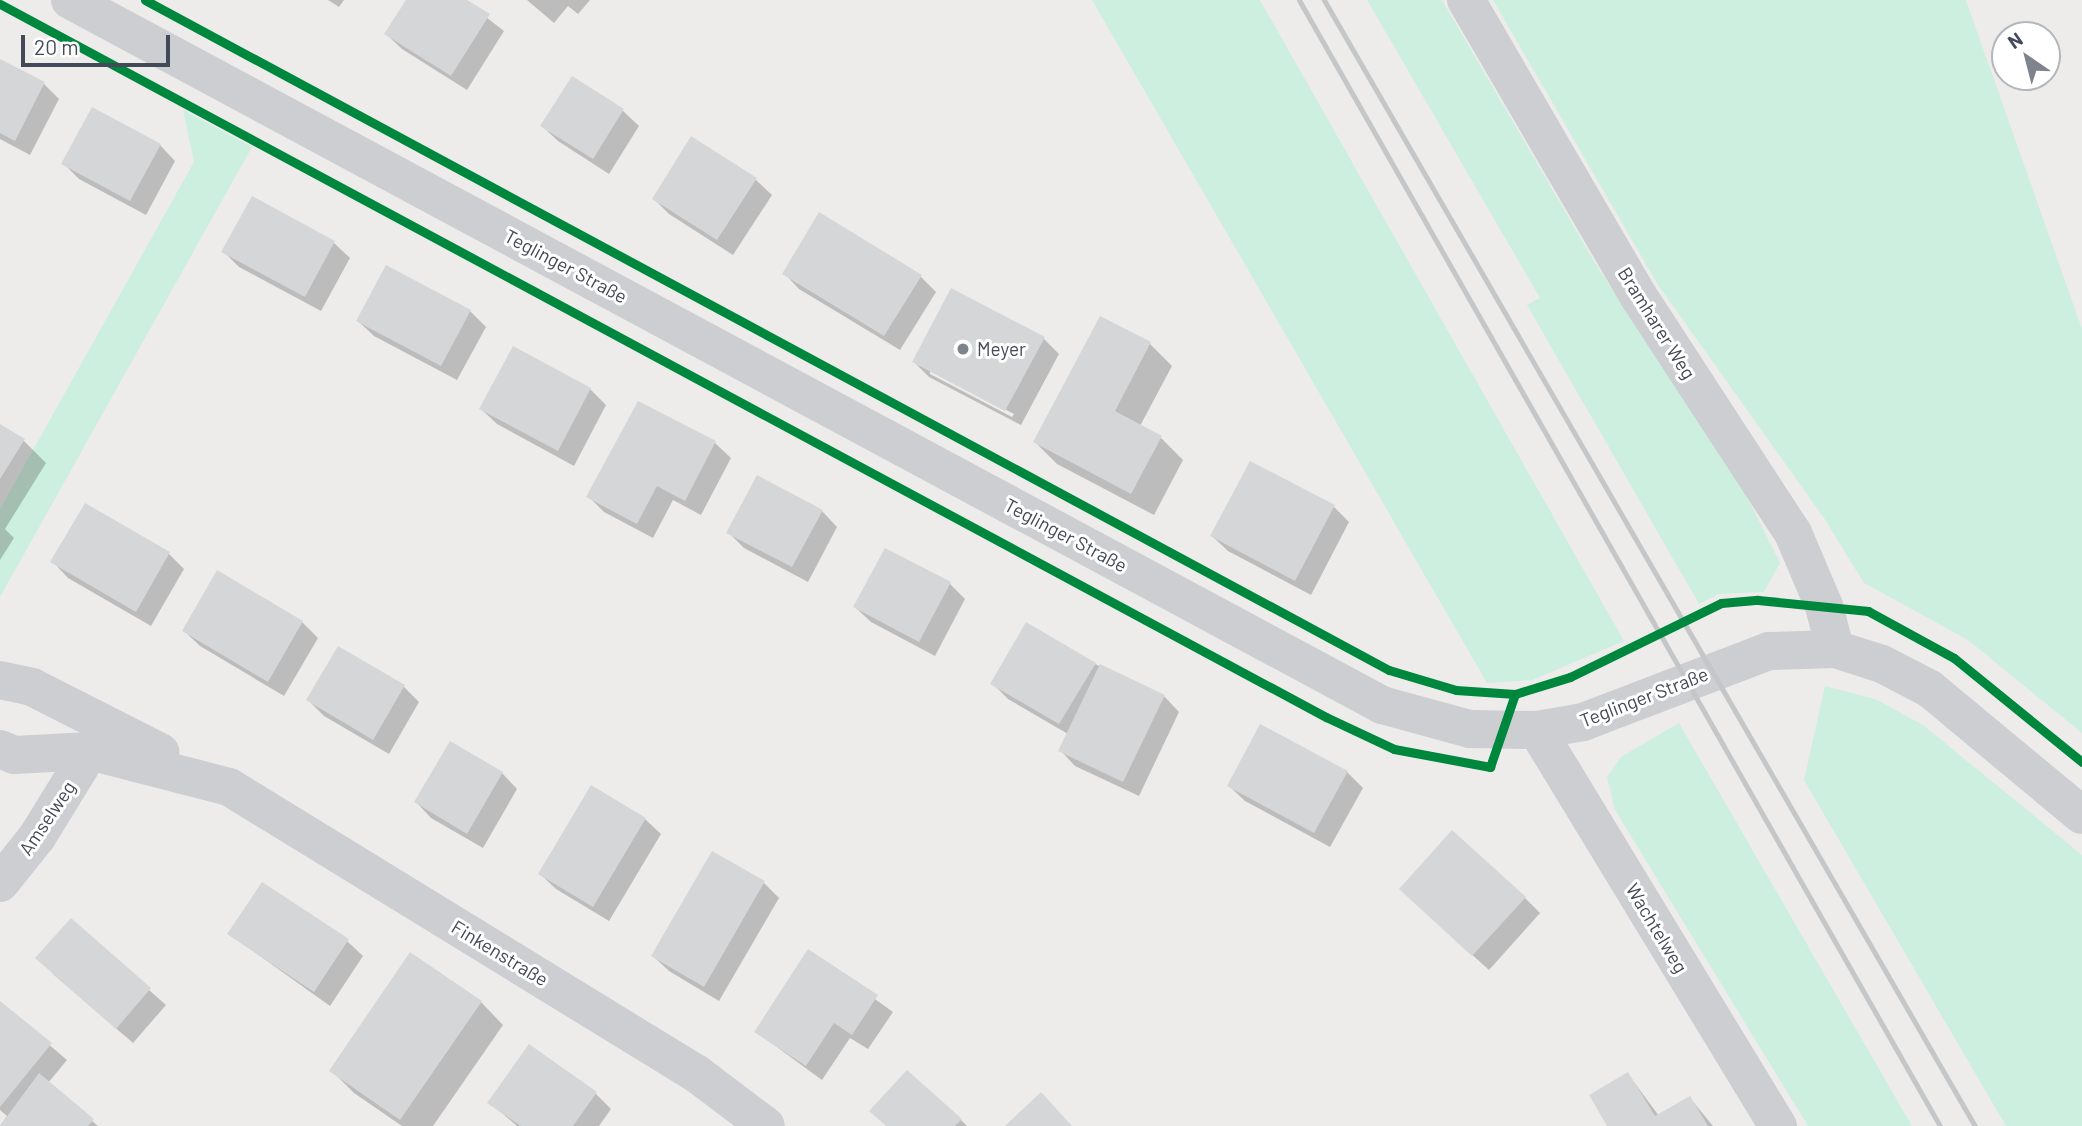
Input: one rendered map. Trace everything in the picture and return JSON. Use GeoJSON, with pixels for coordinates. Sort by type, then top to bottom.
{"type":"FeatureCollection","features":[{"type":"Feature","properties":{"kind":"street","name":"Teglinger Straße"},"geometry":{"type":"LineString","coordinates":[[70,0],[1382,705],[1469,729],[1536,730],[1583,722],[1769,651],[1835,649],[1882,664],[1930,689],[2082,815]]}},
{"type":"Feature","properties":{"kind":"street","name":"Bramharer Weg"},"geometry":{"type":"LineString","coordinates":[[1466,0],[1639,298],[1793,533],[1824,606],[1835,649]]}},
{"type":"Feature","properties":{"kind":"street","name":"Finkenstraße"},"geometry":{"type":"LineString","coordinates":[[0,680],[32,687],[229,787],[697,1074],[766,1126]]}},
{"type":"Feature","properties":{"kind":"street","name":"Wachtelweg"},"geometry":{"type":"LineString","coordinates":[[1536,730],[1778,1126]]}},
{"type":"Feature","properties":{"kind":"street","name":"Finkenstraße"},"geometry":{"type":"LineString","coordinates":[[0,749],[13,755],[90,751],[229,787]]}},
{"type":"Feature","properties":{"kind":"street","name":"Amselweg"},"geometry":{"type":"LineString","coordinates":[[0,883],[37,837],[90,751]]}},
{"type":"Feature","properties":{"kind":"green space"},"geometry":{"type":"Polygon","coordinates":[[[1092,0],[1260,0],[1624,641],[1532,680],[1487,683],[1092,0]]]}},
{"type":"Feature","properties":{"kind":"green space"},"geometry":{"type":"Polygon","coordinates":[[[1367,0],[1442,0],[1598,268],[1738,479],[1780,563],[1764,592],[1719,594],[1699,604],[1527,305],[1540,298],[1367,0]]]}},
{"type":"Feature","properties":{"kind":"green space"},"geometry":{"type":"Polygon","coordinates":[[[1493,0],[1966,0],[1991,71],[1991,91],[1998,91],[2082,329],[2082,733],[1968,640],[1864,583],[1824,518],[1658,285],[1493,0]]]}},
{"type":"Feature","properties":{"kind":"green space"},"geometry":{"type":"Polygon","coordinates":[[[183,110],[252,147],[0,597],[0,509],[194,162],[183,110]]]}},
{"type":"Feature","properties":{"kind":"green space"},"geometry":{"type":"Polygon","coordinates":[[[1825,686],[1875,699],[1923,725],[2082,855],[2082,1126],[2006,1126],[1804,780],[1825,686]]]}},
{"type":"Feature","properties":{"kind":"green space"},"geometry":{"type":"Polygon","coordinates":[[[1679,723],[1912,1126],[1808,1126],[1615,810],[1607,777],[1621,757],[1679,723]]]}},
{"type":"Feature","properties":{"kind":"building"},"geometry":{"type":"Polygon","coordinates":[[[406,0],[467,0],[490,14],[451,76],[384,34],[406,0]]]}},
{"type":"Feature","properties":{"kind":"building"},"geometry":{"type":"Polygon","coordinates":[[[0,59],[45,82],[15,141],[0,133],[0,59]]]}},
{"type":"Feature","properties":{"kind":"building"},"geometry":{"type":"Polygon","coordinates":[[[572,76],[624,109],[593,159],[540,126],[572,76]]]}},
{"type":"Feature","properties":{"kind":"building"},"geometry":{"type":"Polygon","coordinates":[[[92,107],[161,144],[130,201],[61,164],[92,107]]]}},
{"type":"Feature","properties":{"kind":"building"},"geometry":{"type":"Polygon","coordinates":[[[691,136],[757,178],[717,240],[652,199],[691,136]]]}},
{"type":"Feature","properties":{"kind":"building"},"geometry":{"type":"Polygon","coordinates":[[[252,196],[335,241],[305,297],[221,252],[252,196]]]}},
{"type":"Feature","properties":{"kind":"building"},"geometry":{"type":"Polygon","coordinates":[[[819,212],[922,275],[884,336],[782,274],[819,212]]]}},
{"type":"Feature","properties":{"kind":"building"},"geometry":{"type":"Polygon","coordinates":[[[386,265],[471,310],[441,366],[356,321],[386,265]]]}},
{"type":"Feature","properties":{"kind":"building"},"geometry":{"type":"Polygon","coordinates":[[[951,288],[1045,337],[1005,411],[912,362],[951,288]]]}},
{"type":"Feature","properties":{"kind":"building"},"geometry":{"type":"Polygon","coordinates":[[[1100,316],[1151,342],[1115,411],[1162,436],[1131,494],[1033,442],[1100,316]]]}},
{"type":"Feature","properties":{"kind":"building"},"geometry":{"type":"Polygon","coordinates":[[[513,346],[591,388],[558,451],[479,409],[513,346]]]}},
{"type":"Feature","properties":{"kind":"building"},"geometry":{"type":"Polygon","coordinates":[[[638,401],[716,441],[685,501],[657,486],[637,524],[586,497],[638,401]]]}},
{"type":"Feature","properties":{"kind":"building"},"geometry":{"type":"Polygon","coordinates":[[[0,424],[25,439],[0,479],[0,424]]]}},
{"type":"Feature","properties":{"kind":"building"},"geometry":{"type":"Polygon","coordinates":[[[1250,461],[1335,505],[1295,581],[1210,536],[1250,461]]]}},
{"type":"Feature","properties":{"kind":"building"},"geometry":{"type":"Polygon","coordinates":[[[757,475],[823,510],[792,567],[726,533],[757,475]]]}},
{"type":"Feature","properties":{"kind":"building"},"geometry":{"type":"Polygon","coordinates":[[[85,503],[170,552],[136,612],[50,562],[85,503]]]}},
{"type":"Feature","properties":{"kind":"building"},"geometry":{"type":"Polygon","coordinates":[[[885,548],[951,582],[919,642],[853,607],[885,548]]]}},
{"type":"Feature","properties":{"kind":"building"},"geometry":{"type":"Polygon","coordinates":[[[217,570],[303,621],[268,682],[182,631],[217,570]]]}},
{"type":"Feature","properties":{"kind":"building"},"geometry":{"type":"Polygon","coordinates":[[[1026,622],[1096,663],[1059,724],[990,684],[1026,622]]]}},
{"type":"Feature","properties":{"kind":"building"},"geometry":{"type":"Polygon","coordinates":[[[338,646],[405,685],[373,740],[306,700],[338,646]]]}},
{"type":"Feature","properties":{"kind":"building"},"geometry":{"type":"Polygon","coordinates":[[[1100,664],[1165,695],[1123,782],[1058,751],[1100,664]]]}},
{"type":"Feature","properties":{"kind":"building"},"geometry":{"type":"Polygon","coordinates":[[[1260,724],[1348,771],[1314,833],[1227,786],[1260,724]]]}},
{"type":"Feature","properties":{"kind":"building"},"geometry":{"type":"Polygon","coordinates":[[[450,741],[503,772],[467,834],[414,802],[450,741]]]}},
{"type":"Feature","properties":{"kind":"building"},"geometry":{"type":"Polygon","coordinates":[[[591,785],[646,818],[593,907],[538,874],[591,785]]]}},
{"type":"Feature","properties":{"kind":"building"},"geometry":{"type":"Polygon","coordinates":[[[1452,830],[1526,897],[1472,956],[1399,889],[1452,830]]]}},
{"type":"Feature","properties":{"kind":"building"},"geometry":{"type":"Polygon","coordinates":[[[712,851],[765,881],[704,987],[651,956],[712,851]]]}},
{"type":"Feature","properties":{"kind":"building"},"geometry":{"type":"Polygon","coordinates":[[[262,882],[349,939],[314,992],[227,934],[262,882]]]}},
{"type":"Feature","properties":{"kind":"building"},"geometry":{"type":"Polygon","coordinates":[[[71,918],[151,988],[116,1029],[35,958],[71,918]]]}},
{"type":"Feature","properties":{"kind":"building"},"geometry":{"type":"Polygon","coordinates":[[[808,949],[878,995],[852,1035],[834,1023],[806,1066],[754,1032],[808,949]]]}},
{"type":"Feature","properties":{"kind":"building"},"geometry":{"type":"Polygon","coordinates":[[[410,952],[482,1001],[400,1120],[329,1071],[410,952]]]}},
{"type":"Feature","properties":{"kind":"building"},"geometry":{"type":"Polygon","coordinates":[[[0,1001],[52,1043],[0,1107],[0,1001]]]}},
{"type":"Feature","properties":{"kind":"building"},"geometry":{"type":"Polygon","coordinates":[[[529,1044],[597,1092],[573,1126],[521,1126],[487,1103],[529,1044]]]}},
{"type":"Feature","properties":{"kind":"building"},"geometry":{"type":"Polygon","coordinates":[[[907,1070],[962,1119],[955,1126],[886,1126],[869,1111],[907,1070]]]}},
{"type":"Feature","properties":{"kind":"building"},"geometry":{"type":"Polygon","coordinates":[[[1628,1072],[1655,1116],[1690,1096],[1708,1126],[1607,1126],[1589,1095],[1628,1072]]]}},
{"type":"Feature","properties":{"kind":"building"},"geometry":{"type":"Polygon","coordinates":[[[39,1073],[94,1119],[88,1126],[0,1126],[39,1073]]]}},
{"type":"Feature","properties":{"kind":"building"},"geometry":{"type":"Polygon","coordinates":[[[1041,1092],[1072,1126],[1005,1126],[1041,1092]]]}},
{"type":"Feature","properties":{"kind":"railway"},"geometry":{"type":"LineString","coordinates":[[1299,0],[1940,1126]]}},
{"type":"Feature","properties":{"kind":"railway"},"geometry":{"type":"LineString","coordinates":[[1324,0],[1975,1126]]}},
{"type":"Feature","properties":{"kind":"cycle path"},"geometry":{"type":"LineString","coordinates":[[145,0],[1389,670],[1456,690],[1515,694],[1570,677],[1721,603],[1758,600],[1868,611],[1954,658],[2082,762]]}},
{"type":"Feature","properties":{"kind":"cycle path"},"geometry":{"type":"LineString","coordinates":[[0,4],[1326,717],[1394,749],[1490,767],[1515,694]]}},
{"type":"Feature","properties":{"kind":"place","name":"Meyer"},"geometry":{"type":"Point","coordinates":[963,349]}}]}
